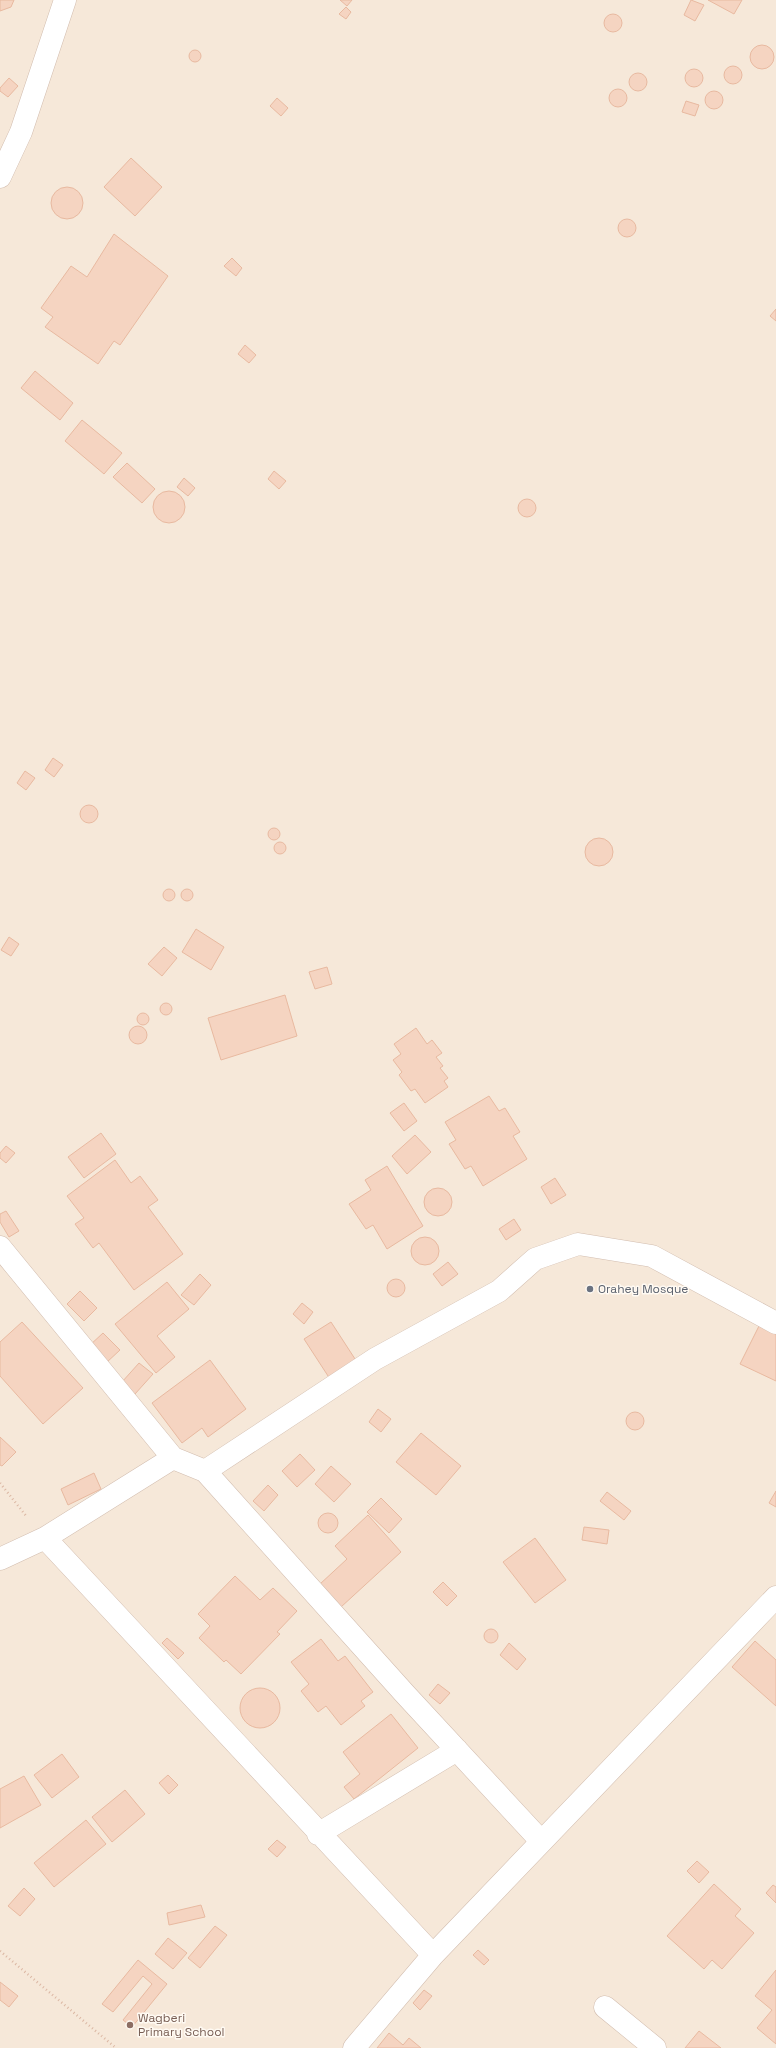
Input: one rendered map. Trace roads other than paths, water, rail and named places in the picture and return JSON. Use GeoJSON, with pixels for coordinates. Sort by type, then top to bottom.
{"type":"FeatureCollection","features":[{"type":"Feature","properties":{"kind":"street"},"geometry":{"type":"LineString","coordinates":[[0,177],[21,132],[65,0]]}},
{"type":"Feature","properties":{"kind":"street"},"geometry":{"type":"LineString","coordinates":[[205,1471],[375,1359],[499,1291],[535,1259],[578,1244],[652,1256],[776,1322]]}},
{"type":"Feature","properties":{"kind":"street"},"geometry":{"type":"LineString","coordinates":[[0,1247],[173,1458],[205,1471],[541,1841]]}},
{"type":"Feature","properties":{"kind":"street"},"geometry":{"type":"LineString","coordinates":[[0,1559],[44,1538],[173,1458]]}},
{"type":"Feature","properties":{"kind":"street"},"geometry":{"type":"LineString","coordinates":[[44,1538],[318,1834],[433,1955]]}},
{"type":"Feature","properties":{"kind":"street"},"geometry":{"type":"LineString","coordinates":[[354,2048],[433,1955],[776,1597]]}},
{"type":"Feature","properties":{"kind":"street"},"geometry":{"type":"LineString","coordinates":[[318,1834],[457,1750]]}},
{"type":"Feature","properties":{"kind":"street"},"geometry":{"type":"LineString","coordinates":[[605,2007],[655,2048]]}},
{"type":"Feature","properties":{"kind":"place","name":"Orahey Mosque"},"geometry":{"type":"Point","coordinates":[590,1289]}},
{"type":"Feature","properties":{"kind":"place","name":"Wagberi Primary School"},"geometry":{"type":"Point","coordinates":[130,2025]}}]}
